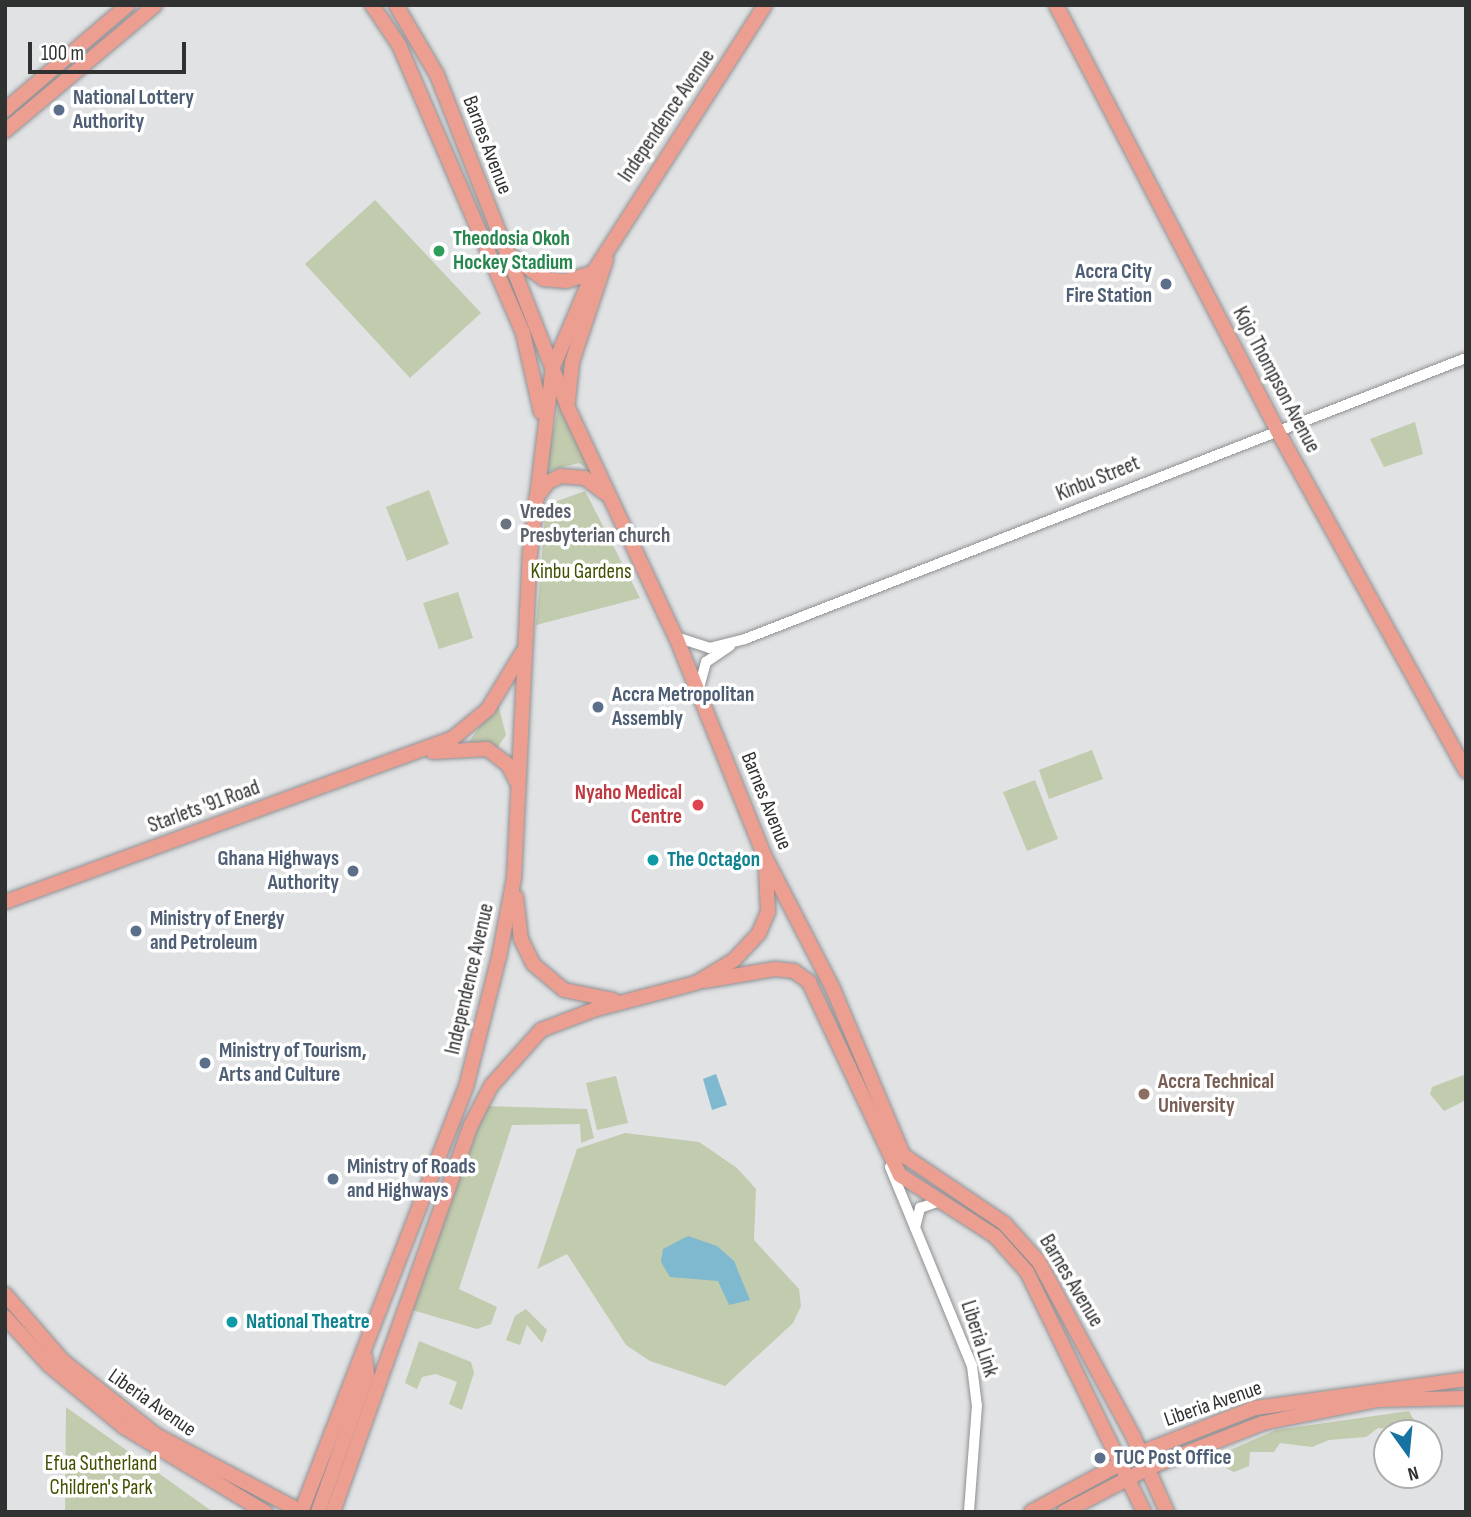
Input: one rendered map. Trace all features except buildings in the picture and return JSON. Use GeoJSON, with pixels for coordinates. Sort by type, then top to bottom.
{"type":"FeatureCollection","features":[{"type":"Feature","properties":{"kind":"main road"},"geometry":{"type":"LineString","coordinates":[[5,110],[128,5]]}},
{"type":"Feature","properties":{"kind":"main road"},"geometry":{"type":"LineString","coordinates":[[5,131],[155,5]]}},
{"type":"Feature","properties":{"kind":"main road","name":"Barnes Avenue"},"geometry":{"type":"LineString","coordinates":[[372,5],[399,45],[523,333],[543,426]]}},
{"type":"Feature","properties":{"kind":"main road","name":"Barnes Avenue"},"geometry":{"type":"LineString","coordinates":[[396,5],[437,75],[568,408],[676,637],[765,857],[833,989],[903,1155],[994,1215],[1034,1255],[1140,1452],[1167,1512]]}},
{"type":"Feature","properties":{"kind":"main road","name":"Independence Avenue"},"geometry":{"type":"LineString","coordinates":[[297,1511],[365,1355],[466,1087],[514,878],[533,506],[553,367],[593,273],[765,5]]}},
{"type":"Feature","properties":{"kind":"main road","name":"Kojo Thompson Avenue"},"geometry":{"type":"LineString","coordinates":[[1056,5],[1277,430],[1466,771]]}},
{"type":"Feature","properties":{"kind":"main road"},"geometry":{"type":"LineString","coordinates":[[503,248],[525,270],[544,279],[566,281],[593,273]]}},
{"type":"Feature","properties":{"kind":"main road"},"geometry":{"type":"LineString","coordinates":[[568,408],[574,355],[607,251]]}},
{"type":"Feature","properties":{"kind":"main road"},"geometry":{"type":"LineString","coordinates":[[533,506],[538,492],[561,476],[585,478],[609,496]]}},
{"type":"Feature","properties":{"kind":"main road","name":"Starlets '91 Road"},"geometry":{"type":"LineString","coordinates":[[5,902],[418,753],[470,727],[488,709],[525,648]]}},
{"type":"Feature","properties":{"kind":"main road","name":"Starlets '91 Road"},"geometry":{"type":"LineString","coordinates":[[418,753],[487,749],[508,765],[518,784]]}},
{"type":"Feature","properties":{"kind":"main road"},"geometry":{"type":"LineString","coordinates":[[333,1512],[471,1125],[491,1086],[541,1030],[622,1002],[696,983],[734,960],[759,933],[770,901],[765,857]]}},
{"type":"Feature","properties":{"kind":"main road"},"geometry":{"type":"LineString","coordinates":[[514,878],[521,939],[533,964],[573,993],[622,1002]]}},
{"type":"Feature","properties":{"kind":"main road","name":"Barnes Avenue"},"geometry":{"type":"LineString","coordinates":[[696,983],[775,969],[794,971],[809,982],[884,1151],[906,1183],[995,1236],[1020,1260],[1144,1512]]}},
{"type":"Feature","properties":{"kind":"main road","name":"Liberia Avenue"},"geometry":{"type":"LineString","coordinates":[[5,1294],[63,1362],[156,1435],[297,1511]]}},
{"type":"Feature","properties":{"kind":"main road","name":"Liberia Avenue"},"geometry":{"type":"LineString","coordinates":[[5,1317],[94,1404],[159,1452],[265,1512]]}},
{"type":"Feature","properties":{"kind":"main road"},"geometry":{"type":"LineString","coordinates":[[318,1512],[368,1375],[365,1355]]}},
{"type":"Feature","properties":{"kind":"main road","name":"Liberia Avenue"},"geometry":{"type":"LineString","coordinates":[[1031,1512],[1140,1452],[1255,1408],[1466,1379]]}},
{"type":"Feature","properties":{"kind":"main road","name":"Liberia Avenue"},"geometry":{"type":"LineString","coordinates":[[1064,1512],[1128,1476],[1226,1435],[1303,1413],[1377,1400],[1466,1398]]}},
{"type":"Feature","properties":{"kind":"main road"},"geometry":{"type":"LineString","coordinates":[[231,1492],[248,1512]]}},
{"type":"Feature","properties":{"kind":"street","name":"Kinbu Street"},"geometry":{"type":"LineString","coordinates":[[745,639],[1466,358]]}},
{"type":"Feature","properties":{"kind":"street"},"geometry":{"type":"LineString","coordinates":[[676,637],[709,648],[745,639]]}},
{"type":"Feature","properties":{"kind":"street"},"geometry":{"type":"LineString","coordinates":[[701,697],[698,682],[706,662],[745,639]]}},
{"type":"Feature","properties":{"kind":"street","name":"Liberia Link"},"geometry":{"type":"LineString","coordinates":[[884,1151],[915,1231],[964,1343],[975,1383],[971,1510]]}},
{"type":"Feature","properties":{"kind":"street"},"geometry":{"type":"LineString","coordinates":[[915,1231],[920,1208],[937,1202]]}},
{"type":"Feature","properties":{"kind":"green space","name":"Theodosia Okoh Hockey Stadium"},"geometry":{"type":"Polygon","coordinates":[[[375,200],[481,313],[410,378],[305,264],[375,200]]]}},
{"type":"Feature","properties":{"kind":"green space"},"geometry":{"type":"Polygon","coordinates":[[[560,398],[593,473],[579,463],[545,472],[560,398]]]}},
{"type":"Feature","properties":{"kind":"green space"},"geometry":{"type":"Polygon","coordinates":[[[1415,422],[1423,454],[1384,467],[1370,439],[1415,422]]]}},
{"type":"Feature","properties":{"kind":"green space"},"geometry":{"type":"Polygon","coordinates":[[[429,490],[449,544],[407,561],[386,507],[429,490]]]}},
{"type":"Feature","properties":{"kind":"green space","name":"Kinbu Gardens"},"geometry":{"type":"Polygon","coordinates":[[[585,491],[640,598],[536,625],[546,505],[585,491]]]}},
{"type":"Feature","properties":{"kind":"green space"},"geometry":{"type":"Polygon","coordinates":[[[458,592],[473,638],[439,649],[423,603],[458,592]]]}},
{"type":"Feature","properties":{"kind":"green space"},"geometry":{"type":"Polygon","coordinates":[[[497,700],[506,735],[497,748],[469,742],[497,700]]]}},
{"type":"Feature","properties":{"kind":"green space"},"geometry":{"type":"Polygon","coordinates":[[[1092,750],[1103,779],[1049,799],[1039,770],[1092,750]]]}},
{"type":"Feature","properties":{"kind":"green space"},"geometry":{"type":"Polygon","coordinates":[[[1035,780],[1058,839],[1027,851],[1003,792],[1035,780]]]}},
{"type":"Feature","properties":{"kind":"green space"},"geometry":{"type":"Polygon","coordinates":[[[1464,1075],[1466,1100],[1444,1111],[1430,1094],[1432,1087],[1464,1075]]]}},
{"type":"Feature","properties":{"kind":"green space"},"geometry":{"type":"Polygon","coordinates":[[[616,1076],[628,1123],[597,1130],[586,1083],[616,1076]]]}},
{"type":"Feature","properties":{"kind":"green space"},"geometry":{"type":"Polygon","coordinates":[[[486,1106],[587,1109],[594,1138],[581,1143],[580,1124],[512,1125],[459,1289],[497,1307],[491,1324],[477,1329],[412,1310],[486,1106]]]}},
{"type":"Feature","properties":{"kind":"green space"},"geometry":{"type":"Polygon","coordinates":[[[625,1133],[699,1142],[737,1168],[756,1189],[754,1240],[799,1289],[801,1306],[793,1323],[725,1386],[650,1361],[626,1345],[567,1254],[537,1269],[577,1149],[625,1133]]]}},
{"type":"Feature","properties":{"kind":"green space"},"geometry":{"type":"Polygon","coordinates":[[[526,1309],[547,1330],[542,1343],[527,1325],[520,1345],[506,1340],[515,1316],[526,1309]]]}},
{"type":"Feature","properties":{"kind":"green space"},"geometry":{"type":"Polygon","coordinates":[[[419,1341],[471,1362],[474,1373],[462,1410],[449,1404],[457,1382],[436,1374],[422,1377],[417,1389],[405,1383],[419,1341]]]}},
{"type":"Feature","properties":{"kind":"green space","name":"Efua Sutherland Children's Park"},"geometry":{"type":"Polygon","coordinates":[[[66,1407],[213,1512],[65,1512],[66,1407]]]}},
{"type":"Feature","properties":{"kind":"green space"},"geometry":{"type":"Polygon","coordinates":[[[1409,1411],[1413,1419],[1373,1419],[1373,1432],[1366,1437],[1329,1440],[1312,1447],[1280,1443],[1274,1452],[1250,1452],[1249,1466],[1234,1472],[1222,1466],[1221,1454],[1276,1430],[1409,1411]]]}},
{"type":"Feature","properties":{"kind":"water"},"geometry":{"type":"Polygon","coordinates":[[[716,1074],[727,1105],[712,1110],[703,1079],[716,1074]]]}},
{"type":"Feature","properties":{"kind":"water"},"geometry":{"type":"Polygon","coordinates":[[[688,1236],[717,1246],[734,1261],[750,1300],[729,1305],[718,1281],[670,1277],[661,1262],[663,1249],[688,1236]]]}},
{"type":"Feature","properties":{"kind":"place","name":"National Lottery Authority"},"geometry":{"type":"Point","coordinates":[59,110]}},
{"type":"Feature","properties":{"kind":"place","name":"Theodosia Okoh Hockey Stadium"},"geometry":{"type":"Point","coordinates":[439,251]}},
{"type":"Feature","properties":{"kind":"place","name":"Accra City Fire Station"},"geometry":{"type":"Point","coordinates":[1166,284]}},
{"type":"Feature","properties":{"kind":"place","name":"Vredes Presbyterian church"},"geometry":{"type":"Point","coordinates":[506,524]}},
{"type":"Feature","properties":{"kind":"place","name":"Accra Metropolitan Assembly"},"geometry":{"type":"Point","coordinates":[598,707]}},
{"type":"Feature","properties":{"kind":"place","name":"Nyaho Medical Centre"},"geometry":{"type":"Point","coordinates":[698,805]}},
{"type":"Feature","properties":{"kind":"place","name":"The Octagon"},"geometry":{"type":"Point","coordinates":[653,860]}},
{"type":"Feature","properties":{"kind":"place","name":"Ghana Highways Authority"},"geometry":{"type":"Point","coordinates":[353,871]}},
{"type":"Feature","properties":{"kind":"place","name":"Ministry of Energy and Petroleum"},"geometry":{"type":"Point","coordinates":[136,931]}},
{"type":"Feature","properties":{"kind":"place","name":"Ministry of Tourism, Arts and Culture"},"geometry":{"type":"Point","coordinates":[205,1063]}},
{"type":"Feature","properties":{"kind":"place","name":"Accra Technical University"},"geometry":{"type":"Point","coordinates":[1144,1094]}},
{"type":"Feature","properties":{"kind":"place","name":"Ministry of Roads and Highways"},"geometry":{"type":"Point","coordinates":[333,1179]}},
{"type":"Feature","properties":{"kind":"place","name":"National Theatre"},"geometry":{"type":"Point","coordinates":[232,1322]}},
{"type":"Feature","properties":{"kind":"place","name":"TUC Post Office"},"geometry":{"type":"Point","coordinates":[1100,1458]}}]}
